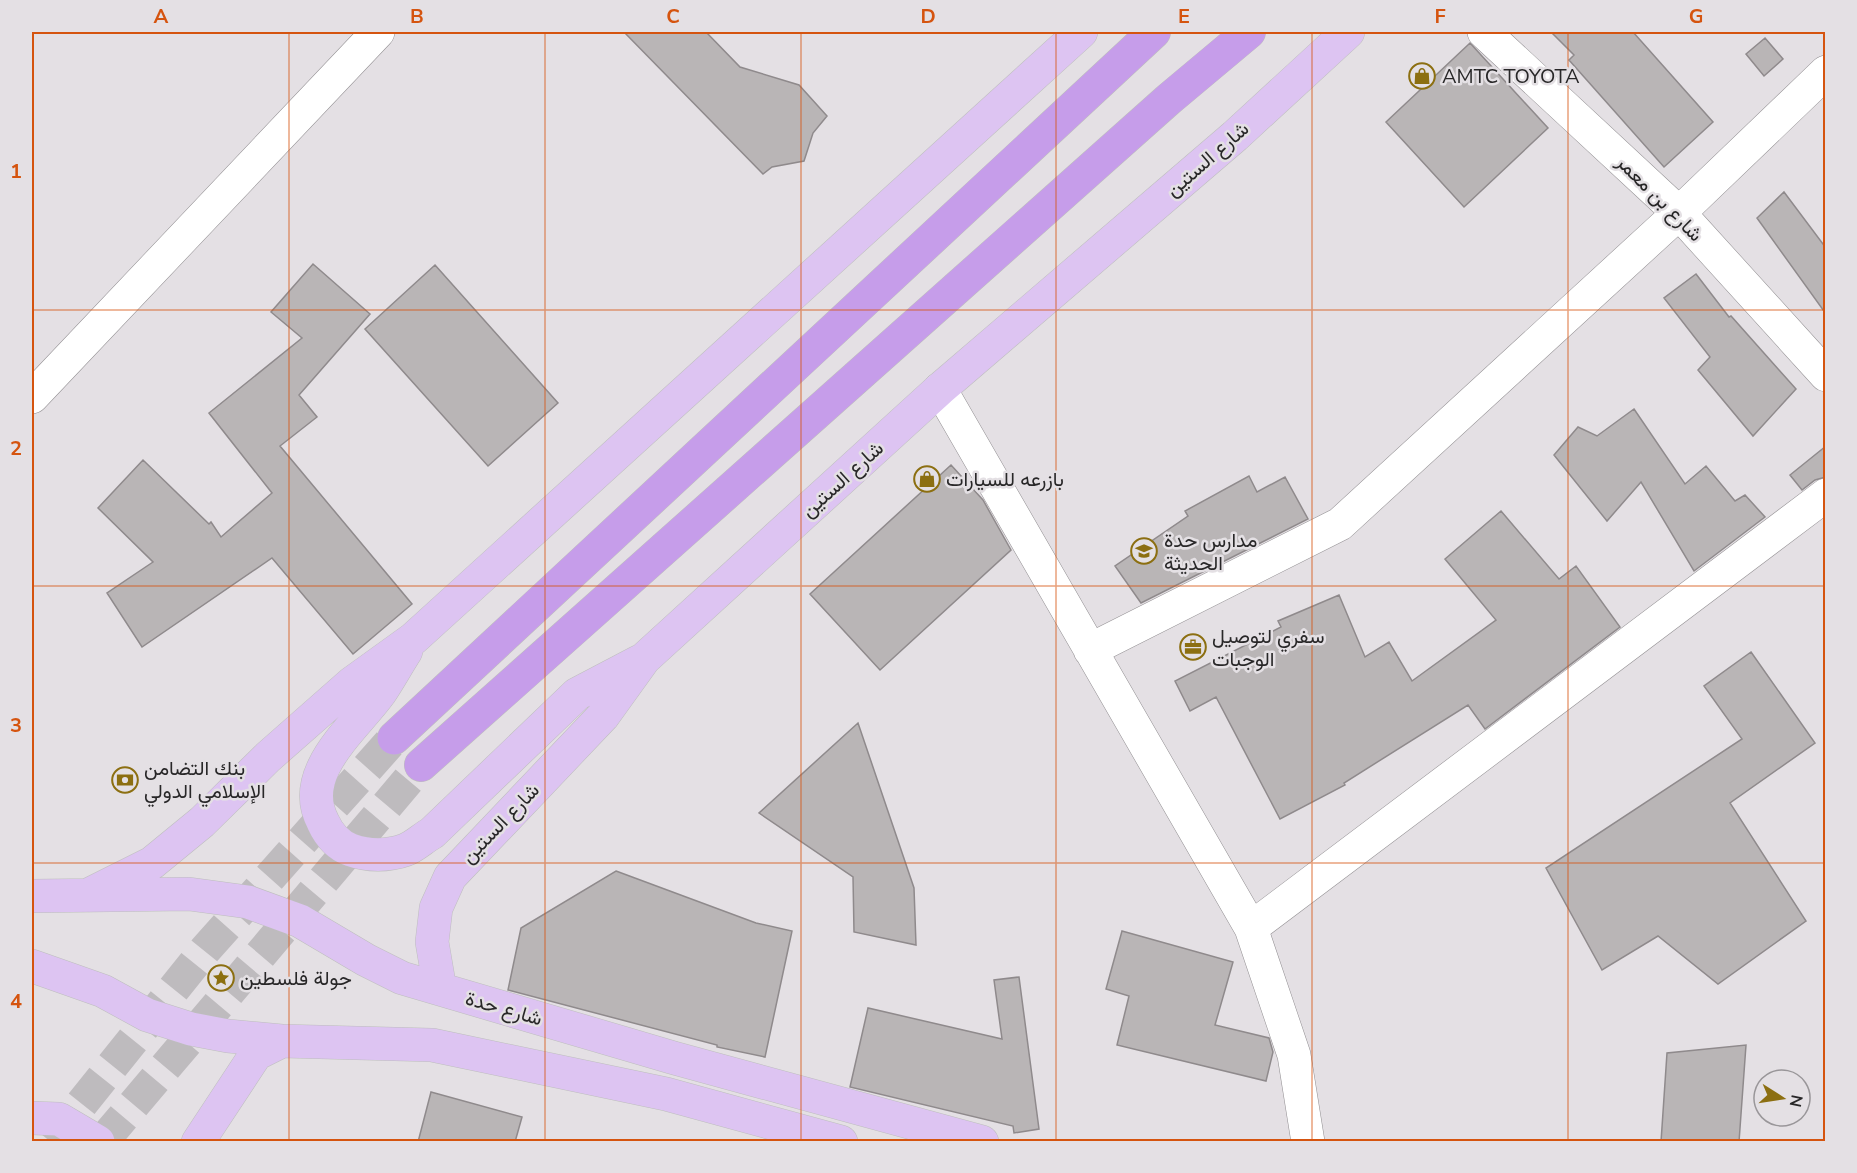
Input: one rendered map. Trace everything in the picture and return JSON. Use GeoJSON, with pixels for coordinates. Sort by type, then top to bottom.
{"type":"FeatureCollection","features":[{"type":"Feature","properties":{"kind":"highway"},"geometry":{"type":"LineString","coordinates":[[394,738],[1154,32]]}},
{"type":"Feature","properties":{"kind":"highway"},"geometry":{"type":"LineString","coordinates":[[421,765],[1151,115],[1249,32]]}},
{"type":"Feature","properties":{"kind":"main road"},"geometry":{"type":"LineString","coordinates":[[88,895],[152,863],[202,822],[268,757],[352,683],[413,639],[1081,32]]}},
{"type":"Feature","properties":{"kind":"main road","name":"شارع الستين"},"geometry":{"type":"LineString","coordinates":[[440,989],[432,942],[436,908],[450,877],[603,716],[644,659],[940,389],[1235,136],[1348,32]]}},
{"type":"Feature","properties":{"kind":"main road"},"geometry":{"type":"LineString","coordinates":[[413,639],[380,693],[323,766],[315,791],[317,812],[328,834],[343,847],[364,854],[386,854],[406,850],[432,833],[577,694],[644,659]]}},
{"type":"Feature","properties":{"kind":"main road","name":"شارع حدة"},"geometry":{"type":"LineString","coordinates":[[32,896],[189,894],[248,902],[300,921],[366,960],[402,978],[674,1058],[982,1142]]}},
{"type":"Feature","properties":{"kind":"main road"},"geometry":{"type":"LineString","coordinates":[[32,966],[103,991],[147,1015],[191,1029],[228,1036],[282,1041],[432,1045],[666,1094],[841,1142]]}},
{"type":"Feature","properties":{"kind":"main road"},"geometry":{"type":"LineString","coordinates":[[198,1142],[256,1054],[282,1041]]}},
{"type":"Feature","properties":{"kind":"main road"},"geometry":{"type":"LineString","coordinates":[[32,1118],[59,1119],[98,1142]]}},
{"type":"Feature","properties":{"kind":"street"},"geometry":{"type":"LineString","coordinates":[[32,397],[378,32]]}},
{"type":"Feature","properties":{"kind":"street","name":"شارع بن معمر"},"geometry":{"type":"LineString","coordinates":[[1484,32],[1679,213],[1826,375]]}},
{"type":"Feature","properties":{"kind":"street"},"geometry":{"type":"LineString","coordinates":[[1090,650],[1340,524],[1679,213],[1826,72]]}},
{"type":"Feature","properties":{"kind":"street"},"geometry":{"type":"LineString","coordinates":[[940,389],[1251,928],[1294,1055],[1308,1142]]}},
{"type":"Feature","properties":{"kind":"street"},"geometry":{"type":"LineString","coordinates":[[1251,928],[1826,495]]}},
{"type":"Feature","properties":{"kind":"building"},"geometry":{"type":"Polygon","coordinates":[[[624,32],[706,32],[740,67],[799,85],[827,116],[813,133],[804,161],[772,167],[763,174],[624,32]]]}},
{"type":"Feature","properties":{"kind":"building"},"geometry":{"type":"Polygon","coordinates":[[[1551,32],[1633,32],[1713,122],[1664,167],[1569,60],[1574,55],[1551,32]]]}},
{"type":"Feature","properties":{"kind":"building"},"geometry":{"type":"Polygon","coordinates":[[[1765,38],[1783,59],[1764,76],[1746,54],[1765,38]]]}},
{"type":"Feature","properties":{"kind":"building"},"geometry":{"type":"Polygon","coordinates":[[[1470,43],[1548,128],[1464,207],[1386,122],[1470,43]]]}},
{"type":"Feature","properties":{"kind":"building"},"geometry":{"type":"Polygon","coordinates":[[[1784,192],[1826,248],[1826,314],[1757,218],[1784,192]]]}},
{"type":"Feature","properties":{"kind":"building"},"geometry":{"type":"Polygon","coordinates":[[[313,264],[370,314],[299,395],[317,417],[280,446],[412,604],[353,654],[272,558],[142,647],[107,593],[153,562],[98,508],[143,460],[209,524],[211,522],[221,537],[272,493],[209,413],[302,338],[271,312],[313,264]]]}},
{"type":"Feature","properties":{"kind":"building"},"geometry":{"type":"Polygon","coordinates":[[[435,265],[558,403],[488,466],[365,329],[435,265]]]}},
{"type":"Feature","properties":{"kind":"building"},"geometry":{"type":"Polygon","coordinates":[[[1696,274],[1729,317],[1731,316],[1796,389],[1753,436],[1698,370],[1710,357],[1664,298],[1696,274]]]}},
{"type":"Feature","properties":{"kind":"building"},"geometry":{"type":"Polygon","coordinates":[[[1634,409],[1685,484],[1706,466],[1735,501],[1745,495],[1765,517],[1694,571],[1641,482],[1607,521],[1554,455],[1578,427],[1597,436],[1634,409]]]}},
{"type":"Feature","properties":{"kind":"building"},"geometry":{"type":"Polygon","coordinates":[[[1826,446],[1826,477],[1815,480],[1802,490],[1790,475],[1826,446]]]}},
{"type":"Feature","properties":{"kind":"building"},"geometry":{"type":"Polygon","coordinates":[[[951,465],[983,500],[1011,550],[880,670],[810,594],[951,465]]]}},
{"type":"Feature","properties":{"kind":"building"},"geometry":{"type":"Polygon","coordinates":[[[1249,476],[1257,492],[1285,477],[1308,519],[1141,603],[1115,566],[1188,516],[1185,511],[1249,476]]]}},
{"type":"Feature","properties":{"kind":"building"},"geometry":{"type":"Polygon","coordinates":[[[1501,511],[1559,579],[1576,566],[1620,627],[1485,729],[1468,705],[1344,783],[1345,785],[1280,819],[1216,697],[1190,711],[1175,681],[1281,627],[1278,621],[1339,595],[1365,657],[1389,642],[1412,681],[1496,620],[1445,559],[1501,511]]]}},
{"type":"Feature","properties":{"kind":"building"},"geometry":{"type":"Polygon","coordinates":[[[1751,652],[1815,743],[1730,803],[1806,921],[1718,984],[1658,936],[1602,970],[1546,868],[1742,739],[1704,686],[1751,652]]]}},
{"type":"Feature","properties":{"kind":"building"},"geometry":{"type":"Polygon","coordinates":[[[858,723],[914,888],[916,945],[854,932],[853,877],[759,813],[858,723]]]}},
{"type":"Feature","properties":{"kind":"building"},"geometry":{"type":"Polygon","coordinates":[[[616,871],[756,923],[792,931],[765,1057],[717,1047],[717,1045],[508,990],[521,928],[616,871]]]}},
{"type":"Feature","properties":{"kind":"building"},"geometry":{"type":"Polygon","coordinates":[[[1122,931],[1233,962],[1215,1025],[1269,1038],[1273,1052],[1266,1081],[1117,1045],[1129,996],[1106,989],[1122,931]]]}},
{"type":"Feature","properties":{"kind":"building"},"geometry":{"type":"Polygon","coordinates":[[[1019,977],[1039,1129],[1014,1133],[1013,1126],[850,1087],[868,1008],[1002,1039],[994,980],[1019,977]]]}},
{"type":"Feature","properties":{"kind":"building"},"geometry":{"type":"Polygon","coordinates":[[[1746,1045],[1739,1142],[1661,1142],[1667,1053],[1746,1045]]]}},
{"type":"Feature","properties":{"kind":"building"},"geometry":{"type":"Polygon","coordinates":[[[431,1092],[522,1117],[515,1142],[418,1142],[431,1092]]]}},
{"type":"Feature","properties":{"kind":"tunnel"},"geometry":{"type":"LineString","coordinates":[[51,1142],[205,950],[394,738]]}},
{"type":"Feature","properties":{"kind":"tunnel"},"geometry":{"type":"LineString","coordinates":[[102,1142],[421,765]]}},
{"type":"Feature","properties":{"kind":"place","name":"AMTC TOYOTA"},"geometry":{"type":"Point","coordinates":[1422,76]}},
{"type":"Feature","properties":{"kind":"place","name":"بازرعه للسيارات"},"geometry":{"type":"Point","coordinates":[927,479]}},
{"type":"Feature","properties":{"kind":"place","name":"مدارس حدة الحديثة"},"geometry":{"type":"Point","coordinates":[1144,551]}},
{"type":"Feature","properties":{"kind":"place","name":"سفري لتوصيل الوجبات"},"geometry":{"type":"Point","coordinates":[1193,647]}},
{"type":"Feature","properties":{"kind":"place","name":"بنك التضامن الإسلامي الدولي"},"geometry":{"type":"Point","coordinates":[125,780]}},
{"type":"Feature","properties":{"kind":"place","name":"جولة فلسطين"},"geometry":{"type":"Point","coordinates":[221,978]}}]}
